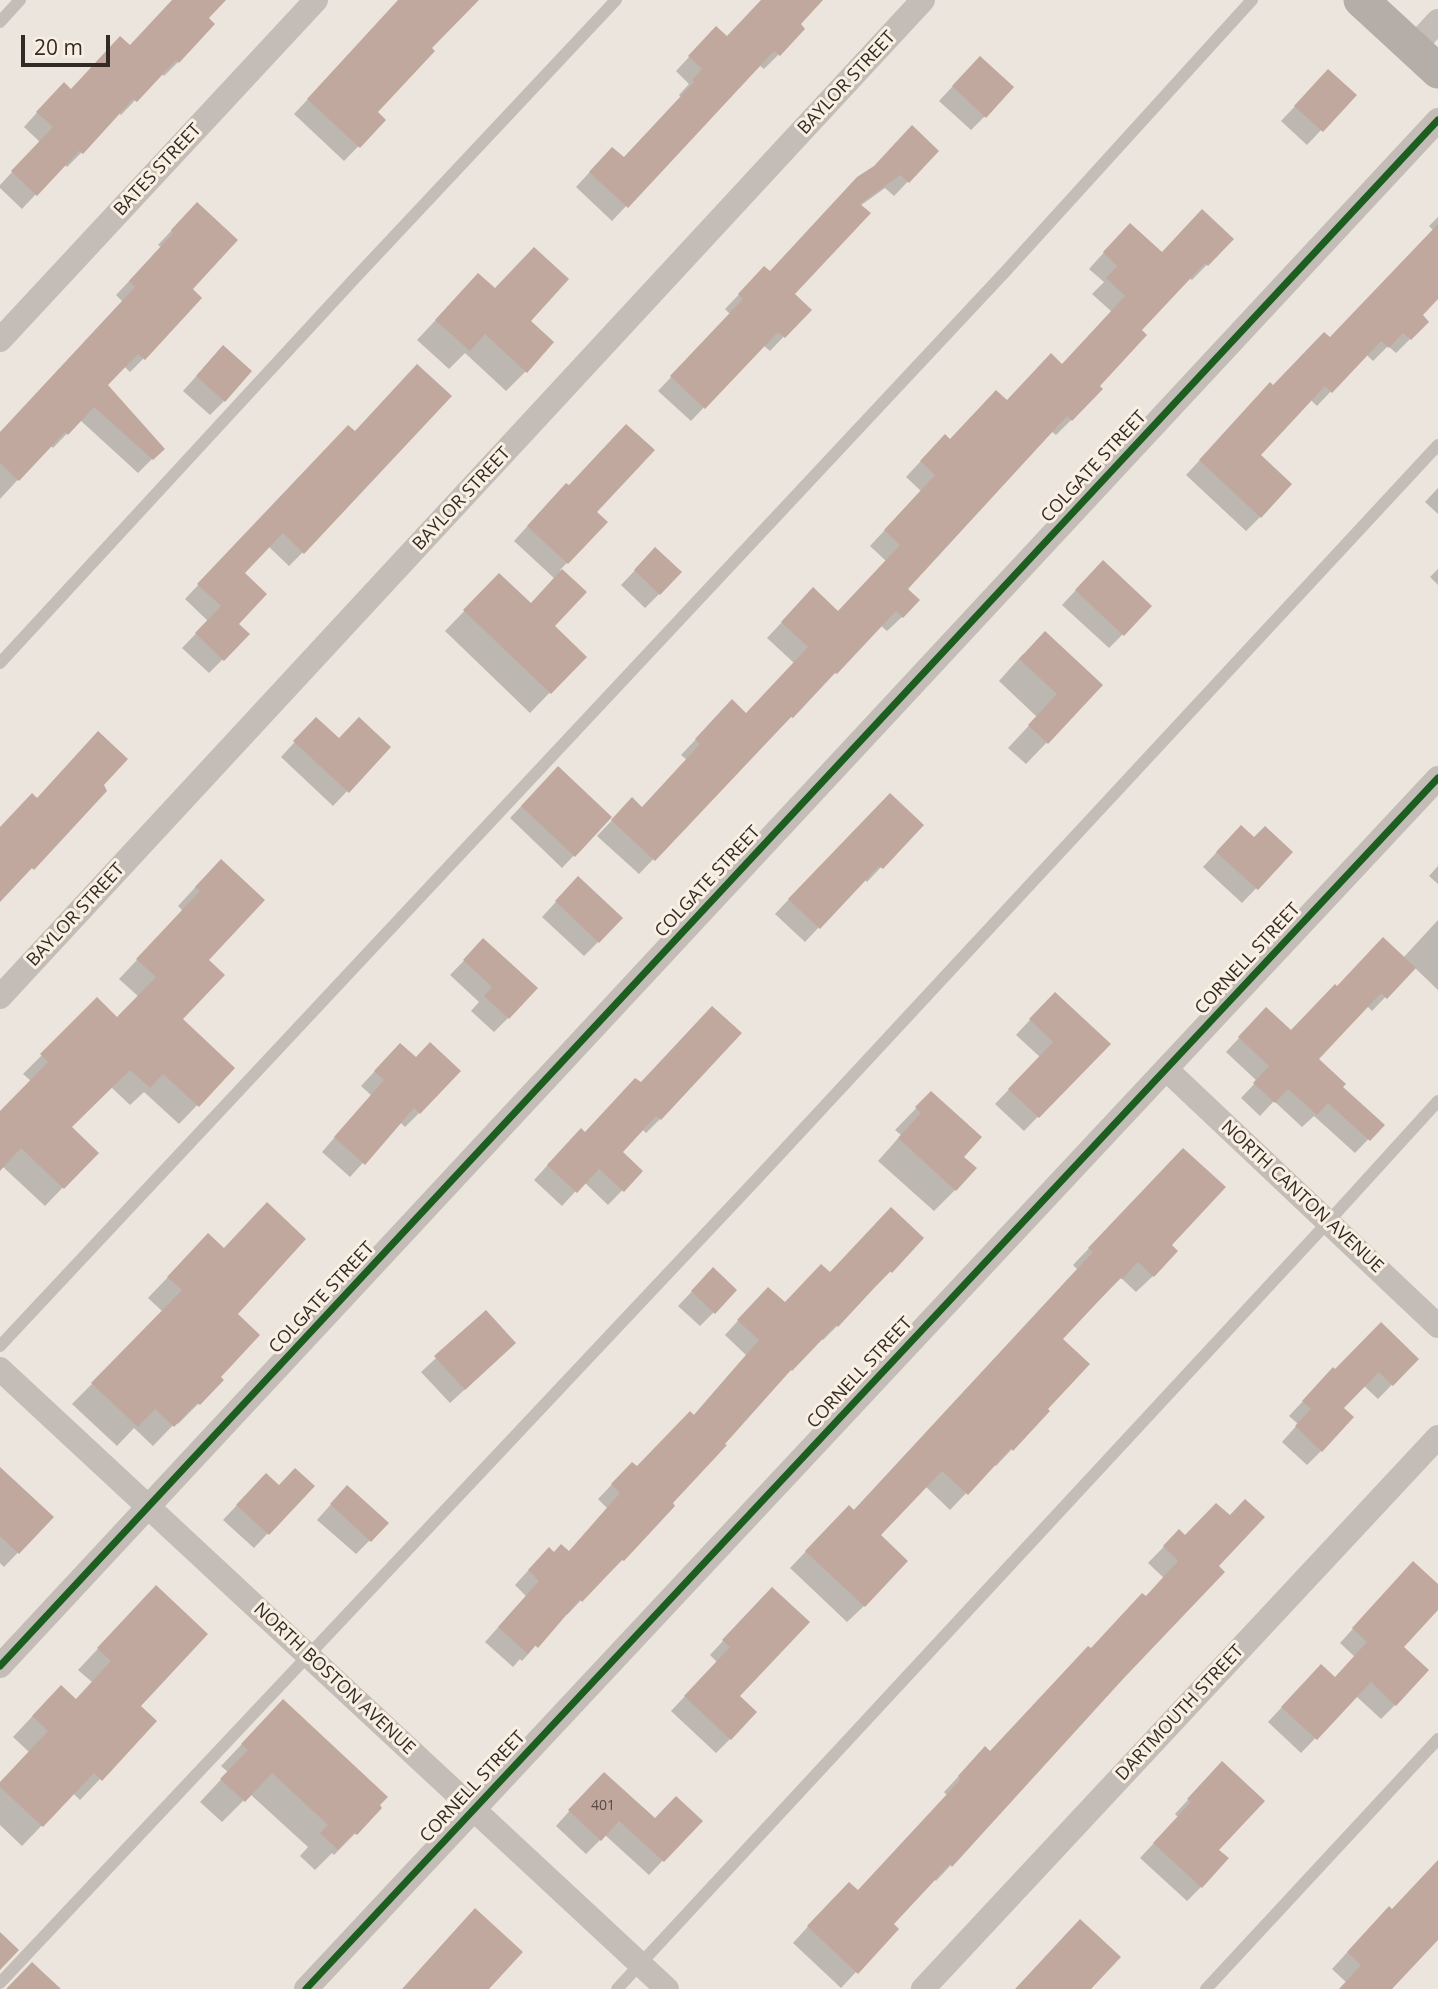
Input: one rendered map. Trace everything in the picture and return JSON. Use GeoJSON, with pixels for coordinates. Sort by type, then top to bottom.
{"type":"FeatureCollection","features":[{"type":"Feature","properties":{"kind":"street","name":"BATES STREET"},"geometry":{"type":"LineString","coordinates":[[0,340],[316,0]]}},
{"type":"Feature","properties":{"kind":"street","name":"BAYLOR STREET"},"geometry":{"type":"LineString","coordinates":[[0,997],[923,0]]}},
{"type":"Feature","properties":{"kind":"street"},"geometry":{"type":"LineString","coordinates":[[1361,0],[1438,71]]}},
{"type":"Feature","properties":{"kind":"street"},"geometry":{"type":"LineString","coordinates":[[1413,48],[1438,21]]}},
{"type":"Feature","properties":{"kind":"street","name":"COLGATE STREET"},"geometry":{"type":"LineString","coordinates":[[0,1666],[1438,120]]}},
{"type":"Feature","properties":{"kind":"street","name":"CORNELL STREET"},"geometry":{"type":"LineString","coordinates":[[306,1989],[1438,778]]}},
{"type":"Feature","properties":{"kind":"street","name":"NORTH CANTON AVENUE"},"geometry":{"type":"LineString","coordinates":[[1166,1069],[1438,1326]]}},
{"type":"Feature","properties":{"kind":"street","name":"NORTH BOSTON AVENUE"},"geometry":{"type":"LineString","coordinates":[[0,1369],[667,1989]]}},
{"type":"Feature","properties":{"kind":"street","name":"DARTMOUTH STREET"},"geometry":{"type":"LineString","coordinates":[[923,1989],[1438,1437]]}},
{"type":"Feature","properties":{"kind":"lane"},"geometry":{"type":"LineString","coordinates":[[0,22],[20,0]]}},
{"type":"Feature","properties":{"kind":"lane"},"geometry":{"type":"LineString","coordinates":[[0,663],[346,287],[616,0]]}},
{"type":"Feature","properties":{"kind":"lane"},"geometry":{"type":"LineString","coordinates":[[0,1346],[1004,273],[1252,0]]}},
{"type":"Feature","properties":{"kind":"lane"},"geometry":{"type":"LineString","coordinates":[[0,1983],[754,1183],[1438,445]]}},
{"type":"Feature","properties":{"kind":"lane"},"geometry":{"type":"LineString","coordinates":[[617,1989],[1438,1101]]}},
{"type":"Feature","properties":{"kind":"lane"},"geometry":{"type":"LineString","coordinates":[[1206,1989],[1438,1739]]}},
{"type":"Feature","properties":{"kind":"building"},"geometry":{"type":"Polygon","coordinates":[[[172,0],[226,0],[209,18],[215,24],[179,63],[176,60],[137,102],[133,99],[83,154],[79,151],[37,196],[11,171],[53,127],[36,112],[64,82],[71,89],[120,36],[130,45],[172,0]]]}},
{"type":"Feature","properties":{"kind":"building"},"geometry":{"type":"Polygon","coordinates":[[[398,0],[479,0],[432,48],[435,51],[378,112],[386,120],[360,148],[307,99],[398,0]]]}},
{"type":"Feature","properties":{"kind":"building"},"geometry":{"type":"Polygon","coordinates":[[[761,0],[823,0],[801,24],[805,29],[780,56],[774,51],[628,208],[589,172],[612,147],[624,157],[694,82],[692,80],[702,69],[688,56],[716,26],[727,36],[761,0]]]}},
{"type":"Feature","properties":{"kind":"building"},"geometry":{"type":"Polygon","coordinates":[[[980,56],[1014,87],[986,118],[952,86],[980,56]]]}},
{"type":"Feature","properties":{"kind":"building"},"geometry":{"type":"Polygon","coordinates":[[[1328,69],[1357,95],[1323,132],[1294,106],[1328,69]]]}},
{"type":"Feature","properties":{"kind":"building"},"geometry":{"type":"Polygon","coordinates":[[[912,125],[939,151],[909,183],[900,175],[860,204],[871,213],[795,294],[812,310],[785,338],[778,332],[705,409],[670,376],[743,299],[738,294],[764,266],[770,271],[857,177],[874,166],[912,125]]]}},
{"type":"Feature","properties":{"kind":"building"},"geometry":{"type":"Polygon","coordinates":[[[197,202],[238,240],[193,289],[202,298],[145,360],[138,354],[108,385],[165,449],[153,460],[94,407],[68,435],[65,432],[19,481],[0,463],[0,432],[135,287],[129,281],[197,202]]]}},
{"type":"Feature","properties":{"kind":"building"},"geometry":{"type":"Polygon","coordinates":[[[1202,209],[1234,239],[1208,266],[1205,263],[1142,330],[1147,335],[1100,386],[1103,389],[1072,421],[1067,416],[908,589],[920,600],[903,618],[896,611],[655,861],[611,820],[632,797],[642,807],[700,744],[695,739],[732,699],[746,713],[808,647],[781,622],[813,587],[838,611],[900,545],[884,530],[935,475],[920,461],[945,434],[950,439],[996,390],[1007,400],[1051,353],[1062,364],[1125,296],[1106,278],[1117,266],[1103,252],[1130,223],[1162,252],[1202,209]]]}},
{"type":"Feature","properties":{"kind":"building"},"geometry":{"type":"Polygon","coordinates":[[[1438,224],[1438,299],[1423,315],[1429,322],[1411,340],[1403,333],[1389,348],[1381,341],[1332,393],[1325,386],[1261,455],[1292,484],[1261,518],[1199,460],[1270,382],[1273,385],[1324,332],[1330,337],[1438,224]]]}},
{"type":"Feature","properties":{"kind":"building"},"geometry":{"type":"Polygon","coordinates":[[[534,247],[569,279],[531,321],[554,342],[527,373],[485,334],[470,351],[435,320],[478,273],[495,288],[534,247]]]}},
{"type":"Feature","properties":{"kind":"building"},"geometry":{"type":"Polygon","coordinates":[[[223,345],[252,371],[225,402],[196,376],[223,345]]]}},
{"type":"Feature","properties":{"kind":"building"},"geometry":{"type":"Polygon","coordinates":[[[417,364],[452,396],[304,554],[283,533],[245,573],[267,594],[239,624],[250,634],[224,661],[195,633],[221,606],[197,584],[348,425],[355,431],[417,364]]]}},
{"type":"Feature","properties":{"kind":"building"},"geometry":{"type":"Polygon","coordinates":[[[626,424],[655,450],[597,512],[608,522],[568,564],[527,526],[626,424]]]}},
{"type":"Feature","properties":{"kind":"building"},"geometry":{"type":"Polygon","coordinates":[[[655,547],[682,572],[660,595],[634,570],[655,547]]]}},
{"type":"Feature","properties":{"kind":"building"},"geometry":{"type":"Polygon","coordinates":[[[1103,560],[1152,606],[1124,636],[1075,590],[1103,560]]]}},
{"type":"Feature","properties":{"kind":"building"},"geometry":{"type":"Polygon","coordinates":[[[562,569],[587,592],[555,626],[587,657],[551,694],[463,610],[499,573],[531,603],[562,569]]]}},
{"type":"Feature","properties":{"kind":"building"},"geometry":{"type":"Polygon","coordinates":[[[1045,631],[1103,685],[1048,744],[1028,725],[1057,694],[1019,659],[1045,631]]]}},
{"type":"Feature","properties":{"kind":"building"},"geometry":{"type":"Polygon","coordinates":[[[316,717],[339,738],[359,717],[391,747],[349,793],[293,741],[316,717]]]}},
{"type":"Feature","properties":{"kind":"building"},"geometry":{"type":"Polygon","coordinates":[[[98,731],[128,759],[104,785],[107,791],[34,870],[32,868],[0,902],[0,827],[32,793],[37,798],[98,731]]]}},
{"type":"Feature","properties":{"kind":"building"},"geometry":{"type":"Polygon","coordinates":[[[558,766],[612,817],[575,857],[521,806],[558,766]]]}},
{"type":"Feature","properties":{"kind":"building"},"geometry":{"type":"Polygon","coordinates":[[[890,793],[924,825],[883,869],[879,866],[820,929],[788,899],[890,793]]]}},
{"type":"Feature","properties":{"kind":"building"},"geometry":{"type":"Polygon","coordinates":[[[1241,825],[1254,837],[1265,826],[1293,852],[1258,890],[1216,852],[1241,825]]]}},
{"type":"Feature","properties":{"kind":"building"},"geometry":{"type":"Polygon","coordinates":[[[221,859],[265,900],[209,960],[225,975],[183,1019],[235,1068],[199,1107],[163,1074],[150,1088],[130,1070],[72,1127],[99,1153],[64,1189],[21,1148],[0,1171],[0,1111],[48,1062],[40,1054],[97,997],[117,1017],[156,977],[136,959],[200,891],[195,887],[221,859]]]}},
{"type":"Feature","properties":{"kind":"building"},"geometry":{"type":"Polygon","coordinates":[[[578,876],[623,918],[599,943],[555,901],[578,876]]]}},
{"type":"Feature","properties":{"kind":"building"},"geometry":{"type":"Polygon","coordinates":[[[1383,937],[1416,968],[1387,999],[1381,993],[1319,1059],[1346,1084],[1343,1087],[1385,1125],[1370,1141],[1328,1103],[1317,1115],[1288,1089],[1275,1103],[1253,1083],[1269,1066],[1238,1037],[1266,1007],[1291,1030],[1383,937]]]}},
{"type":"Feature","properties":{"kind":"building"},"geometry":{"type":"Polygon","coordinates":[[[483,938],[538,988],[509,1019],[484,996],[492,987],[463,960],[483,938]]]}},
{"type":"Feature","properties":{"kind":"building"},"geometry":{"type":"Polygon","coordinates":[[[1055,992],[1111,1044],[1039,1118],[1008,1089],[1053,1042],[1029,1019],[1055,992]]]}},
{"type":"Feature","properties":{"kind":"building"},"geometry":{"type":"Polygon","coordinates":[[[712,1006],[742,1033],[661,1120],[656,1116],[623,1152],[643,1171],[624,1192],[599,1169],[577,1193],[547,1165],[581,1128],[585,1132],[635,1078],[641,1082],[712,1006]]]}},
{"type":"Feature","properties":{"kind":"building"},"geometry":{"type":"Polygon","coordinates":[[[430,1042],[461,1071],[420,1114],[414,1108],[365,1165],[334,1137],[384,1080],[374,1071],[400,1043],[416,1057],[430,1042]]]}},
{"type":"Feature","properties":{"kind":"building"},"geometry":{"type":"Polygon","coordinates":[[[931,1091],[982,1137],[964,1157],[977,1168],[956,1191],[898,1138],[921,1113],[915,1107],[931,1091]]]}},
{"type":"Feature","properties":{"kind":"building"},"geometry":{"type":"Polygon","coordinates":[[[1183,1148],[1226,1187],[1172,1245],[1178,1251],[1154,1277],[1138,1262],[1063,1339],[1090,1364],[1013,1451],[1011,1448],[968,1495],[942,1471],[881,1535],[908,1561],[865,1607],[805,1551],[849,1505],[854,1510],[1093,1252],[1088,1248],[1183,1148]]]}},
{"type":"Feature","properties":{"kind":"building"},"geometry":{"type":"Polygon","coordinates":[[[267,1202],[306,1239],[238,1314],[260,1335],[221,1377],[224,1380],[174,1427],[155,1409],[138,1427],[91,1383],[182,1290],[167,1277],[208,1233],[224,1248],[267,1202]]]}},
{"type":"Feature","properties":{"kind":"building"},"geometry":{"type":"Polygon","coordinates":[[[891,1207],[924,1238],[838,1327],[836,1325],[791,1370],[673,1503],[675,1506],[624,1561],[622,1560],[582,1602],[580,1599],[538,1648],[535,1645],[528,1654],[498,1627],[539,1581],[528,1570],[549,1547],[554,1552],[561,1544],[569,1551],[620,1493],[611,1484],[632,1462],[637,1466],[690,1411],[694,1415],[759,1340],[737,1320],[768,1287],[785,1302],[821,1264],[830,1272],[891,1207]]]}},
{"type":"Feature","properties":{"kind":"building"},"geometry":{"type":"Polygon","coordinates":[[[713,1267],[737,1290],[715,1314],[691,1291],[713,1267]]]}},
{"type":"Feature","properties":{"kind":"building"},"geometry":{"type":"Polygon","coordinates":[[[486,1310],[516,1343],[465,1390],[434,1356],[486,1310]]]}},
{"type":"Feature","properties":{"kind":"building"},"geometry":{"type":"Polygon","coordinates":[[[1381,1322],[1419,1359],[1393,1386],[1379,1372],[1344,1408],[1354,1417],[1322,1452],[1295,1426],[1311,1409],[1302,1401],[1333,1367],[1335,1369],[1381,1322]]]}},
{"type":"Feature","properties":{"kind":"building"},"geometry":{"type":"Polygon","coordinates":[[[0,1467],[54,1517],[19,1554],[0,1536],[0,1467]]]}},
{"type":"Feature","properties":{"kind":"building"},"geometry":{"type":"Polygon","coordinates":[[[295,1468],[315,1486],[269,1535],[236,1505],[266,1473],[279,1485],[295,1468]]]}},
{"type":"Feature","properties":{"kind":"building"},"geometry":{"type":"Polygon","coordinates":[[[347,1485],[389,1523],[371,1542],[330,1504],[347,1485]]]}},
{"type":"Feature","properties":{"kind":"building"},"geometry":{"type":"Polygon","coordinates":[[[1245,1499],[1265,1517],[1219,1566],[1225,1572],[1123,1679],[952,1867],[950,1864],[894,1924],[899,1929],[858,1974],[807,1926],[849,1882],[858,1890],[961,1779],[958,1776],[985,1746],[990,1751],[1088,1646],[1091,1648],[1142,1593],[1146,1596],[1178,1561],[1163,1546],[1179,1529],[1185,1535],[1216,1503],[1230,1515],[1245,1499]]]}},
{"type":"Feature","properties":{"kind":"building"},"geometry":{"type":"Polygon","coordinates":[[[1413,1561],[1438,1584],[1438,1610],[1404,1647],[1429,1670],[1396,1706],[1371,1682],[1317,1740],[1281,1707],[1321,1664],[1335,1677],[1367,1642],[1352,1628],[1413,1561]]]}},
{"type":"Feature","properties":{"kind":"building"},"geometry":{"type":"Polygon","coordinates":[[[156,1585],[208,1634],[141,1706],[157,1721],[102,1781],[94,1773],[43,1827],[0,1787],[0,1782],[48,1731],[32,1716],[61,1685],[76,1699],[111,1661],[97,1648],[156,1585]]]}},
{"type":"Feature","properties":{"kind":"building"},"geometry":{"type":"Polygon","coordinates":[[[772,1587],[810,1622],[740,1696],[757,1712],[731,1740],[684,1696],[730,1647],[722,1640],[772,1587]]]}},
{"type":"Feature","properties":{"kind":"building"},"geometry":{"type":"Polygon","coordinates":[[[283,1699],[388,1797],[380,1805],[382,1808],[357,1835],[354,1833],[338,1850],[320,1833],[328,1825],[272,1773],[245,1802],[220,1779],[248,1750],[241,1744],[283,1699]]]}},
{"type":"Feature","properties":{"kind":"building"},"geometry":{"type":"Polygon","coordinates":[[[1222,1761],[1265,1801],[1219,1850],[1229,1858],[1202,1888],[1153,1843],[1191,1802],[1187,1799],[1222,1761]]]}},
{"type":"Feature","properties":{"kind":"building"},"geometry":{"type":"Polygon","coordinates":[[[604,1772],[655,1818],[676,1796],[703,1821],[664,1862],[619,1821],[601,1841],[568,1810],[604,1772]]]}},
{"type":"Feature","properties":{"kind":"building"},"geometry":{"type":"Polygon","coordinates":[[[1438,1860],[1438,1940],[1392,1989],[1339,1989],[1361,1965],[1347,1952],[1389,1906],[1392,1909],[1438,1860]]]}},
{"type":"Feature","properties":{"kind":"building"},"geometry":{"type":"Polygon","coordinates":[[[475,1908],[523,1952],[489,1989],[402,1989],[475,1908]]]}},
{"type":"Feature","properties":{"kind":"building"},"geometry":{"type":"Polygon","coordinates":[[[1080,1919],[1121,1957],[1091,1989],[1015,1989],[1080,1919]]]}},
{"type":"Feature","properties":{"kind":"building"},"geometry":{"type":"Polygon","coordinates":[[[0,1932],[19,1950],[0,1970],[0,1932]]]}},
{"type":"Feature","properties":{"kind":"building"},"geometry":{"type":"Polygon","coordinates":[[[32,1962],[61,1989],[6,1989],[32,1962]]]}},
{"type":"Feature","properties":{"kind":"cycle path"},"geometry":{"type":"LineString","coordinates":[[0,1666],[1438,120]]}},
{"type":"Feature","properties":{"kind":"cycle path"},"geometry":{"type":"LineString","coordinates":[[306,1989],[1438,778]]}}]}
